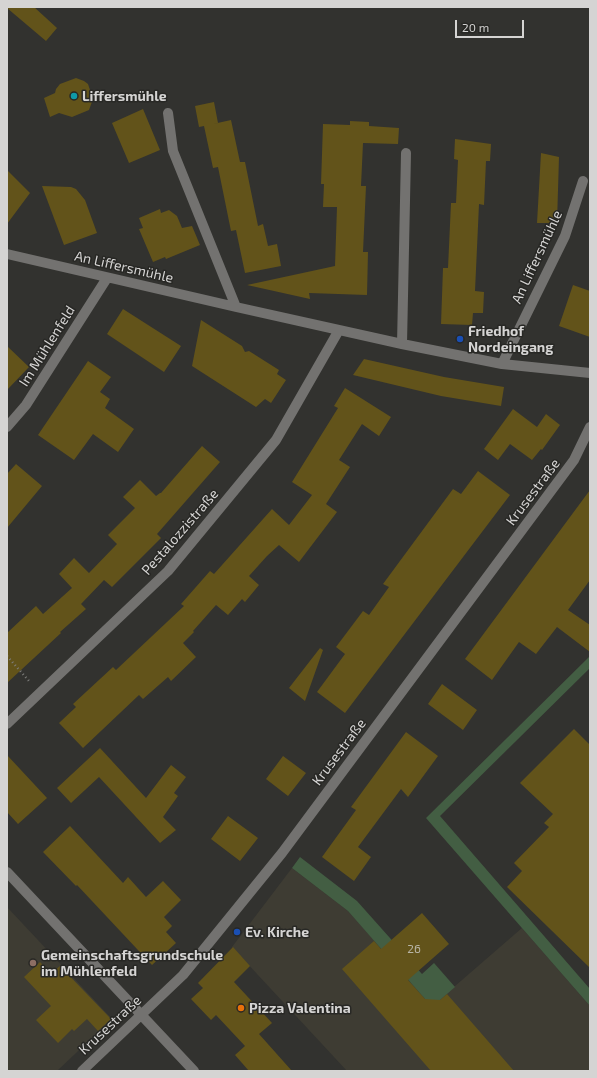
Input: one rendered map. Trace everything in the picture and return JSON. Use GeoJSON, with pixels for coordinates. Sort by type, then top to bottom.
{"type":"FeatureCollection","features":[{"type":"Feature","properties":{"kind":"street"},"geometry":{"type":"LineString","coordinates":[[168,113],[173,151],[236,307]]}},
{"type":"Feature","properties":{"kind":"street"},"geometry":{"type":"LineString","coordinates":[[402,344],[406,153]]}},
{"type":"Feature","properties":{"kind":"street","name":"An Liffersmühle"},"geometry":{"type":"LineString","coordinates":[[502,364],[565,236],[583,181]]}},
{"type":"Feature","properties":{"kind":"street","name":"An Liffersmühle"},"geometry":{"type":"LineString","coordinates":[[7,254],[402,344],[502,364],[590,373]]}},
{"type":"Feature","properties":{"kind":"street","name":"Im Mühlenfeld"},"geometry":{"type":"LineString","coordinates":[[7,427],[26,405],[107,278]]}},
{"type":"Feature","properties":{"kind":"street","name":"Pestalozzistraße"},"geometry":{"type":"LineString","coordinates":[[7,724],[168,571],[276,440],[339,330]]}},
{"type":"Feature","properties":{"kind":"street","name":"Krusestraße"},"geometry":{"type":"LineString","coordinates":[[82,1071],[183,975],[282,853],[574,460],[590,427]]}},
{"type":"Feature","properties":{"kind":"street"},"geometry":{"type":"LineString","coordinates":[[7,872],[194,1071]]}},
{"type":"Feature","properties":{"kind":"path"},"geometry":{"type":"LineString","coordinates":[[7,656],[41,693]]}},
{"type":"Feature","properties":{"kind":"shaded area"},"geometry":{"type":"Polygon","coordinates":[[[292,868],[348,911],[432,1006],[522,928],[590,1006],[590,1071],[347,1071],[232,947],[292,868]]]}},
{"type":"Feature","properties":{"kind":"shaded area","name":"Gemeinschaftsgrundschule im Mühlenfeld"},"geometry":{"type":"Polygon","coordinates":[[[7,907],[112,1019],[57,1071],[7,1071],[7,907]]]}},
{"type":"Feature","properties":{"kind":"green space"},"geometry":{"type":"Polygon","coordinates":[[[590,656],[590,668],[440,816],[590,989],[590,1006],[426,818],[590,656]]]}},
{"type":"Feature","properties":{"kind":"green space"},"geometry":{"type":"Polygon","coordinates":[[[300,857],[357,901],[422,974],[434,963],[455,987],[432,1007],[348,911],[292,868],[300,857]]]}},
{"type":"Feature","properties":{"kind":"building"},"geometry":{"type":"Polygon","coordinates":[[[7,7],[34,7],[57,28],[46,41],[7,7]]]}},
{"type":"Feature","properties":{"kind":"building","name":"Liffersmühle"},"geometry":{"type":"Polygon","coordinates":[[[76,78],[88,84],[93,99],[89,110],[72,117],[59,113],[50,117],[44,98],[55,93],[60,84],[76,78]]]}},
{"type":"Feature","properties":{"kind":"building"},"geometry":{"type":"Polygon","coordinates":[[[214,102],[218,123],[231,120],[240,162],[245,162],[258,226],[263,224],[268,246],[277,244],[281,266],[245,273],[236,230],[231,231],[218,167],[213,168],[204,126],[199,127],[195,106],[214,102]]]}},
{"type":"Feature","properties":{"kind":"building"},"geometry":{"type":"Polygon","coordinates":[[[143,109],[160,150],[129,163],[112,123],[143,109]]]}},
{"type":"Feature","properties":{"kind":"building"},"geometry":{"type":"Polygon","coordinates":[[[350,121],[369,122],[369,126],[399,128],[398,144],[363,143],[361,186],[366,186],[363,252],[368,252],[367,295],[309,293],[310,299],[247,285],[335,266],[337,207],[323,207],[324,184],[321,184],[323,124],[350,125],[350,121]]]}},
{"type":"Feature","properties":{"kind":"building"},"geometry":{"type":"Polygon","coordinates":[[[455,139],[491,144],[490,161],[486,161],[484,205],[479,204],[475,291],[484,292],[483,313],[473,313],[472,325],[441,324],[443,268],[448,268],[451,203],[456,203],[458,160],[454,159],[455,139]]]}},
{"type":"Feature","properties":{"kind":"building"},"geometry":{"type":"Polygon","coordinates":[[[541,153],[559,157],[557,223],[537,223],[541,153]]]}},
{"type":"Feature","properties":{"kind":"building"},"geometry":{"type":"Polygon","coordinates":[[[7,170],[30,193],[7,224],[7,170]]]}},
{"type":"Feature","properties":{"kind":"building"},"geometry":{"type":"Polygon","coordinates":[[[42,186],[71,187],[76,189],[85,200],[97,233],[64,245],[42,186]]]}},
{"type":"Feature","properties":{"kind":"building"},"geometry":{"type":"Polygon","coordinates":[[[160,209],[161,213],[169,210],[177,216],[182,228],[192,226],[200,245],[166,259],[165,257],[153,262],[139,229],[143,228],[139,218],[160,209]]]}},
{"type":"Feature","properties":{"kind":"building"},"geometry":{"type":"Polygon","coordinates":[[[573,285],[590,291],[590,337],[559,326],[573,285]]]}},
{"type":"Feature","properties":{"kind":"building"},"geometry":{"type":"Polygon","coordinates":[[[123,309],[181,346],[164,372],[107,334],[123,309]]]}},
{"type":"Feature","properties":{"kind":"building"},"geometry":{"type":"Polygon","coordinates":[[[201,320],[242,346],[245,352],[249,351],[279,370],[277,374],[286,380],[271,403],[265,399],[256,407],[192,366],[201,320]]]}},
{"type":"Feature","properties":{"kind":"building"},"geometry":{"type":"Polygon","coordinates":[[[7,346],[29,367],[7,390],[7,346]]]}},
{"type":"Feature","properties":{"kind":"building"},"geometry":{"type":"Polygon","coordinates":[[[364,359],[444,377],[504,387],[501,406],[441,396],[353,375],[364,359]]]}},
{"type":"Feature","properties":{"kind":"building"},"geometry":{"type":"Polygon","coordinates":[[[88,361],[111,377],[100,392],[110,399],[105,408],[134,429],[118,452],[93,434],[74,460],[38,435],[88,361]]]}},
{"type":"Feature","properties":{"kind":"building"},"geometry":{"type":"Polygon","coordinates":[[[345,388],[391,417],[379,436],[362,424],[339,460],[350,467],[326,504],[337,512],[299,562],[279,545],[267,556],[249,576],[259,585],[245,602],[242,599],[228,615],[216,605],[183,643],[196,657],[171,681],[168,677],[143,699],[139,695],[83,748],[59,723],[76,707],[73,704],[113,667],[116,670],[184,606],[181,604],[210,571],[214,574],[272,509],[289,525],[312,495],[292,482],[338,408],[334,406],[345,388]]]}},
{"type":"Feature","properties":{"kind":"building"},"geometry":{"type":"Polygon","coordinates":[[[513,409],[537,427],[546,414],[560,425],[542,450],[541,449],[532,460],[510,444],[498,460],[484,449],[513,409]]]}},
{"type":"Feature","properties":{"kind":"building"},"geometry":{"type":"Polygon","coordinates":[[[202,446],[220,462],[157,534],[161,538],[112,587],[104,580],[81,604],[86,609],[7,683],[7,633],[36,606],[43,614],[72,588],[59,574],[74,558],[89,573],[117,544],[108,535],[135,508],[123,497],[140,480],[156,496],[161,493],[202,446]]]}},
{"type":"Feature","properties":{"kind":"building"},"geometry":{"type":"Polygon","coordinates":[[[16,464],[42,486],[7,528],[7,474],[16,464]]]}},
{"type":"Feature","properties":{"kind":"building"},"geometry":{"type":"Polygon","coordinates":[[[478,471],[510,495],[345,713],[317,692],[345,654],[336,647],[363,611],[369,615],[389,587],[383,584],[453,489],[461,494],[478,471]]]}},
{"type":"Feature","properties":{"kind":"building"},"geometry":{"type":"Polygon","coordinates":[[[590,490],[590,580],[568,610],[590,625],[590,652],[557,627],[536,654],[519,642],[492,680],[465,659],[590,490]]]}},
{"type":"Feature","properties":{"kind":"building"},"geometry":{"type":"Polygon","coordinates":[[[320,648],[323,650],[305,701],[289,688],[320,648]]]}},
{"type":"Feature","properties":{"kind":"building"},"geometry":{"type":"Polygon","coordinates":[[[442,684],[477,710],[463,730],[428,704],[442,684]]]}},
{"type":"Feature","properties":{"kind":"building"},"geometry":{"type":"Polygon","coordinates":[[[574,729],[590,745],[590,968],[507,887],[522,871],[514,863],[549,827],[544,823],[553,814],[520,783],[574,729]]]}},
{"type":"Feature","properties":{"kind":"building"},"geometry":{"type":"Polygon","coordinates":[[[406,732],[438,756],[408,797],[401,789],[358,847],[371,857],[354,881],[322,857],[356,810],[351,807],[406,732]]]}},
{"type":"Feature","properties":{"kind":"building"},"geometry":{"type":"Polygon","coordinates":[[[100,748],[146,798],[171,765],[186,777],[174,793],[178,796],[163,817],[176,830],[160,843],[99,777],[71,803],[57,788],[100,748]]]}},
{"type":"Feature","properties":{"kind":"building"},"geometry":{"type":"Polygon","coordinates":[[[7,755],[47,798],[18,824],[7,812],[7,755]]]}},
{"type":"Feature","properties":{"kind":"building"},"geometry":{"type":"Polygon","coordinates":[[[283,756],[306,773],[288,796],[266,779],[283,756]]]}},
{"type":"Feature","properties":{"kind":"building"},"geometry":{"type":"Polygon","coordinates":[[[228,816],[258,838],[240,861],[211,839],[228,816]]]}},
{"type":"Feature","properties":{"kind":"building"},"geometry":{"type":"Polygon","coordinates":[[[70,826],[123,883],[128,877],[146,897],[163,881],[181,900],[164,917],[172,926],[166,932],[176,943],[152,965],[77,885],[76,886],[43,852],[70,826]]]}},
{"type":"Feature","properties":{"kind":"building"},"geometry":{"type":"Polygon","coordinates":[[[422,913],[449,944],[408,980],[425,999],[440,1000],[447,994],[514,1071],[431,1071],[342,969],[374,941],[381,949],[422,913]]]}},
{"type":"Feature","properties":{"kind":"building"},"geometry":{"type":"Polygon","coordinates":[[[233,947],[250,966],[234,982],[272,1023],[259,1034],[292,1071],[249,1071],[235,1055],[245,1046],[216,1015],[211,1020],[191,999],[203,988],[198,983],[233,947]]]}},
{"type":"Feature","properties":{"kind":"building"},"geometry":{"type":"Polygon","coordinates":[[[40,962],[51,974],[60,966],[111,1019],[98,1031],[87,1019],[74,1031],[72,1029],[58,1043],[36,1020],[51,1006],[24,977],[40,962]]]}},
{"type":"Feature","properties":{"kind":"place","name":"Liffersmühle"},"geometry":{"type":"Point","coordinates":[74,96]}},
{"type":"Feature","properties":{"kind":"place","name":"Friedhof Nordeingang"},"geometry":{"type":"Point","coordinates":[460,339]}},
{"type":"Feature","properties":{"kind":"place","name":"Ev. Kirche"},"geometry":{"type":"Point","coordinates":[237,932]}},
{"type":"Feature","properties":{"kind":"place","name":"Gemeinschaftsgrundschule im Mühlenfeld"},"geometry":{"type":"Point","coordinates":[33,963]}},
{"type":"Feature","properties":{"kind":"place","name":"Pizza Valentina"},"geometry":{"type":"Point","coordinates":[241,1008]}}]}
